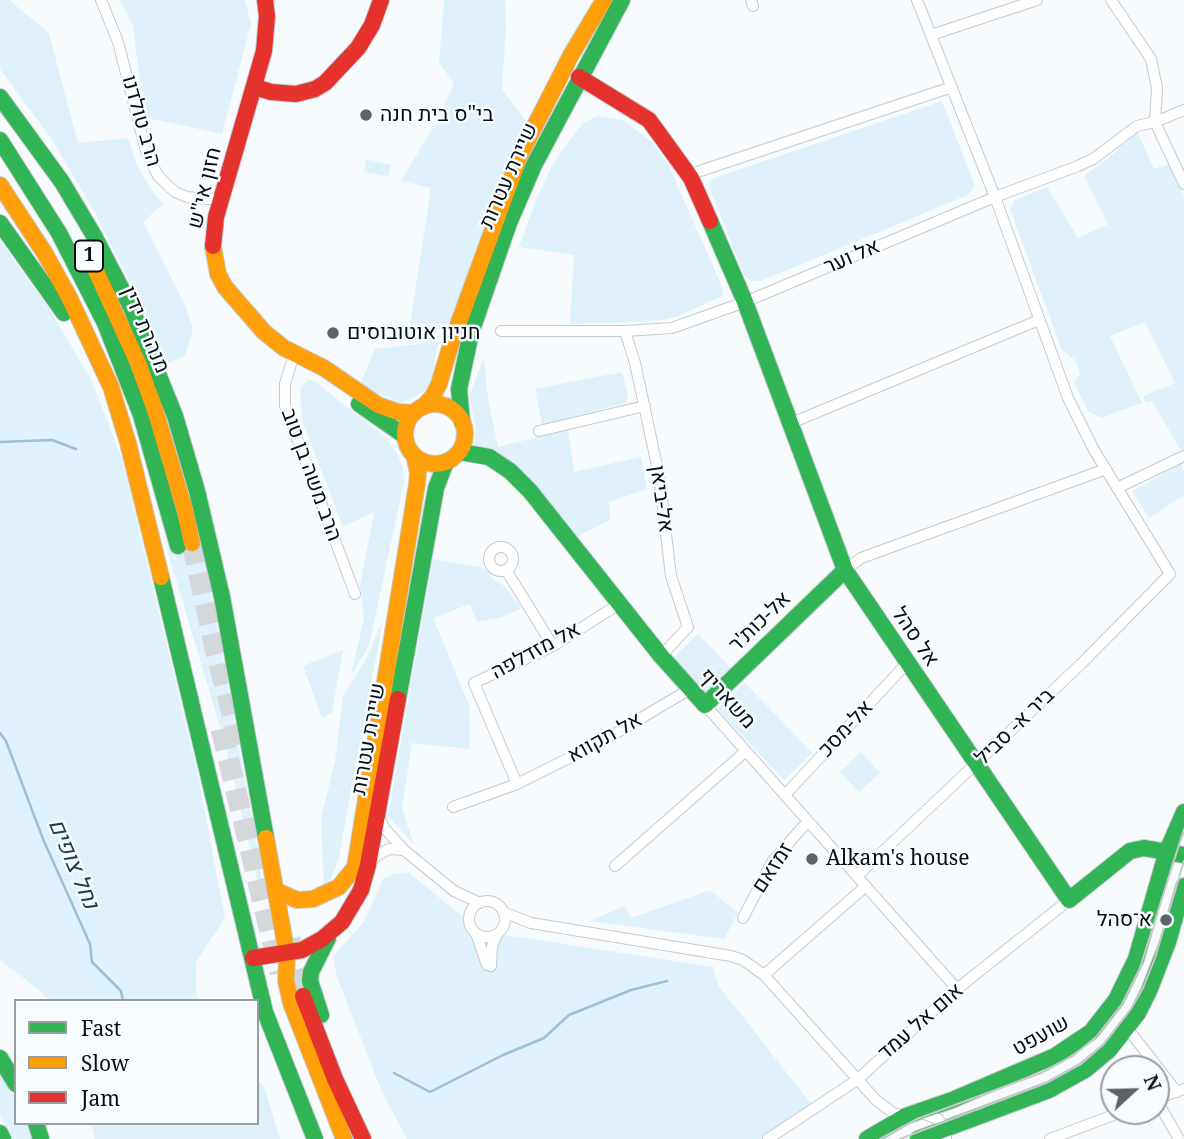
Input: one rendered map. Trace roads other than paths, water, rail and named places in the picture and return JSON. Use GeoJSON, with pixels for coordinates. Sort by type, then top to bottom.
{"type":"FeatureCollection","features":[{"type":"Feature","properties":{"kind":"main road","name":"חזון אי\"ש"},"geometry":{"type":"LineString","coordinates":[[265,0],[266,33],[255,87],[220,201],[213,244],[216,268],[230,293],[264,332],[294,354],[311,372],[396,427],[405,436]]}},
{"type":"Feature","properties":{"kind":"main road"},"geometry":{"type":"LineString","coordinates":[[255,87],[271,92],[296,93],[315,89],[325,83],[358,48],[372,25],[381,0]]}},
{"type":"Feature","properties":{"kind":"main road","name":"שיירת עטרות"},"geometry":{"type":"LineString","coordinates":[[419,410],[433,396],[439,384],[520,155],[571,55],[604,0]]}},
{"type":"Feature","properties":{"kind":"main road","name":"שיירת עטרות"},"geometry":{"type":"LineString","coordinates":[[462,422],[458,402],[459,389],[471,333],[509,223],[534,164],[622,0]]}},
{"type":"Feature","properties":{"kind":"main road","name":"אל סהל"},"geometry":{"type":"LineString","coordinates":[[579,77],[649,120],[676,153],[745,302],[845,569],[1069,900]]}},
{"type":"Feature","properties":{"kind":"main road"},"geometry":{"type":"LineString","coordinates":[[0,97],[62,182],[93,234],[131,307],[175,416],[222,597],[286,954],[286,981],[291,1003],[344,1139]]}},
{"type":"Feature","properties":{"kind":"main road","name":"מנהרת ידין"},"geometry":{"type":"LineString","coordinates":[[0,115],[72,225],[118,317],[155,410],[184,507],[185,544],[141,415],[104,323],[59,233],[0,140]]}},
{"type":"Feature","properties":{"kind":"main road"},"geometry":{"type":"LineString","coordinates":[[0,185],[44,252],[69,297],[111,387],[128,443],[253,958],[254,974],[265,1012],[315,1139]]}},
{"type":"Feature","properties":{"kind":"main road"},"geometry":{"type":"LineString","coordinates":[[0,223],[68,319],[128,443]]}},
{"type":"Feature","properties":{"kind":"main road","name":"חזון אי\"ש"},"geometry":{"type":"LineString","coordinates":[[294,354],[324,368],[378,405],[398,412],[419,410]]}},
{"type":"Feature","properties":{"kind":"main road"},"geometry":{"type":"LineString","coordinates":[[441,405],[457,414],[462,422],[465,437],[460,452],[446,462],[429,463],[414,455],[408,446],[405,436],[409,419],[419,410],[441,405]]}},
{"type":"Feature","properties":{"kind":"main road","name":"משאריף"},"geometry":{"type":"LineString","coordinates":[[460,452],[489,457],[510,471],[530,492],[661,656],[705,705]]}},
{"type":"Feature","properties":{"kind":"main road","name":"שיירת עטרות"},"geometry":{"type":"LineString","coordinates":[[275,890],[297,900],[313,899],[339,887],[355,867],[417,484],[418,473],[414,455]]}},
{"type":"Feature","properties":{"kind":"main road","name":"שיירת עטרות"},"geometry":{"type":"LineString","coordinates":[[253,958],[286,954],[310,946],[336,928],[356,902],[368,865],[436,488],[446,462]]}},
{"type":"Feature","properties":{"kind":"main road","name":"אל-כות'ר"},"geometry":{"type":"LineString","coordinates":[[705,705],[845,569]]}},
{"type":"Feature","properties":{"kind":"main road","name":"שועפט"},"geometry":{"type":"LineString","coordinates":[[874,1135],[911,1114],[1055,1056],[1091,1032],[1116,1000],[1136,959],[1167,851],[1183,816]]}},
{"type":"Feature","properties":{"kind":"main road"},"geometry":{"type":"LineString","coordinates":[[1069,900],[1130,851],[1144,848],[1184,856]]}},
{"type":"Feature","properties":{"kind":"main road"},"geometry":{"type":"LineString","coordinates":[[918,1139],[1068,1081],[1108,1050],[1138,1013],[1159,968],[1184,886]]}},
{"type":"Feature","properties":{"kind":"main road"},"geometry":{"type":"LineString","coordinates":[[336,928],[322,946],[313,964],[310,981],[343,1073],[374,1139]]}},
{"type":"Feature","properties":{"kind":"main road"},"geometry":{"type":"LineString","coordinates":[[286,954],[293,965],[305,1004],[335,1079],[363,1139]]}},
{"type":"Feature","properties":{"kind":"main road"},"geometry":{"type":"LineString","coordinates":[[253,958],[328,1139]]}},
{"type":"Feature","properties":{"kind":"main road"},"geometry":{"type":"LineString","coordinates":[[0,1058],[14,1081]]}},
{"type":"Feature","properties":{"kind":"main road"},"geometry":{"type":"LineString","coordinates":[[0,1133],[3,1139]]}},
{"type":"Feature","properties":{"kind":"street","name":"הרב טולדנו"},"geometry":{"type":"LineString","coordinates":[[101,0],[118,42],[146,151],[158,176],[175,192],[187,197],[220,201]]}},
{"type":"Feature","properties":{"kind":"street"},"geometry":{"type":"LineString","coordinates":[[918,0],[995,197],[1068,398],[1117,488],[1184,456]]}},
{"type":"Feature","properties":{"kind":"street"},"geometry":{"type":"LineString","coordinates":[[931,35],[1037,0]]}},
{"type":"Feature","properties":{"kind":"street"},"geometry":{"type":"LineString","coordinates":[[1111,0],[1151,59],[1157,88],[1155,122],[1184,184]]}},
{"type":"Feature","properties":{"kind":"street"},"geometry":{"type":"LineString","coordinates":[[688,175],[951,87]]}},
{"type":"Feature","properties":{"kind":"street","name":"אל וער"},"geometry":{"type":"LineString","coordinates":[[501,331],[625,331],[672,328],[745,302],[995,197],[1078,166],[1093,159],[1136,125],[1155,122],[1184,110]]}},
{"type":"Feature","properties":{"kind":"street"},"geometry":{"type":"LineString","coordinates":[[789,424],[1039,320]]}},
{"type":"Feature","properties":{"kind":"street","name":"אל-ביאן"},"geometry":{"type":"LineString","coordinates":[[625,331],[635,363],[659,475],[671,576],[688,627],[661,656]]}},
{"type":"Feature","properties":{"kind":"street","name":"הרב משה בן טוב"},"geometry":{"type":"LineString","coordinates":[[294,354],[285,384],[285,406],[355,594]]}},
{"type":"Feature","properties":{"kind":"street"},"geometry":{"type":"LineString","coordinates":[[539,430],[645,407]]}},
{"type":"Feature","properties":{"kind":"street"},"geometry":{"type":"LineString","coordinates":[[845,569],[861,558],[1106,469]]}},
{"type":"Feature","properties":{"kind":"street","name":"ביר א- סביל"},"geometry":{"type":"LineString","coordinates":[[857,876],[1170,574],[1117,488]]}},
{"type":"Feature","properties":{"kind":"street"},"geometry":{"type":"LineString","coordinates":[[506,570],[553,646]]}},
{"type":"Feature","properties":{"kind":"street","name":"אל מזדלפה"},"geometry":{"type":"LineString","coordinates":[[517,784],[474,683],[553,646],[619,604]]}},
{"type":"Feature","properties":{"kind":"street","name":"אל-מסכ"},"geometry":{"type":"LineString","coordinates":[[785,795],[907,663]]}},
{"type":"Feature","properties":{"kind":"street","name":"אל תקווא"},"geometry":{"type":"LineString","coordinates":[[453,807],[517,784],[601,742],[690,689]]}},
{"type":"Feature","properties":{"kind":"street","name":"משאריף"},"geometry":{"type":"LineString","coordinates":[[705,705],[957,989]]}},
{"type":"Feature","properties":{"kind":"street"},"geometry":{"type":"LineString","coordinates":[[615,866],[746,751]]}},
{"type":"Feature","properties":{"kind":"street"},"geometry":{"type":"LineString","coordinates":[[377,814],[389,835],[404,850],[454,891],[480,903],[494,903],[503,912],[531,923],[743,960],[764,975],[857,1080],[893,1114],[911,1114],[939,1132],[944,1107],[951,1100]]}},
{"type":"Feature","properties":{"kind":"street","name":"זמזאם"},"geometry":{"type":"LineString","coordinates":[[743,918],[772,862],[808,821]]}},
{"type":"Feature","properties":{"kind":"street"},"geometry":{"type":"LineString","coordinates":[[368,865],[376,856],[389,849],[404,850]]}},
{"type":"Feature","properties":{"kind":"street"},"geometry":{"type":"LineString","coordinates":[[764,975],[866,886]]}},
{"type":"Feature","properties":{"kind":"street"},"geometry":{"type":"LineString","coordinates":[[454,891],[470,916],[471,925],[489,965],[492,946],[505,923],[503,912]]}},
{"type":"Feature","properties":{"kind":"street","name":"אום אל עמד"},"geometry":{"type":"LineString","coordinates":[[768,1139],[857,1080],[957,989],[1069,900]]}},
{"type":"Feature","properties":{"kind":"street"},"geometry":{"type":"LineString","coordinates":[[470,916],[480,903]]}},
{"type":"Feature","properties":{"kind":"street"},"geometry":{"type":"LineString","coordinates":[[476,933],[487,937],[531,923]]}},
{"type":"Feature","properties":{"kind":"street"},"geometry":{"type":"LineString","coordinates":[[1127,1028],[1180,1090]]}},
{"type":"Feature","properties":{"kind":"street"},"geometry":{"type":"LineString","coordinates":[[874,1135],[883,1116],[876,1100]]}},
{"type":"Feature","properties":{"kind":"street"},"geometry":{"type":"LineString","coordinates":[[1050,1139],[1100,1120]]}},
{"type":"Feature","properties":{"kind":"street"},"geometry":{"type":"LineString","coordinates":[[1170,1122],[1180,1139]]}},
{"type":"Feature","properties":{"kind":"street"},"geometry":{"type":"LineString","coordinates":[[1086,1126],[1091,1139]]}},
{"type":"Feature","properties":{"kind":"waterway"},"geometry":{"type":"LineString","coordinates":[[0,442],[52,440],[76,449]]}},
{"type":"Feature","properties":{"kind":"waterway","name":"נחל צופים"},"geometry":{"type":"LineString","coordinates":[[0,733],[6,741],[43,839],[90,944],[92,962],[121,991],[123,999]]}},
{"type":"Feature","properties":{"kind":"waterway"},"geometry":{"type":"LineString","coordinates":[[394,1073],[430,1092],[503,1055],[544,1038],[569,1015],[631,990],[667,981]]}},
{"type":"Feature","properties":{"kind":"tunnel"},"geometry":{"type":"LineString","coordinates":[[192,543],[216,653],[242,751]]}},
{"type":"Feature","properties":{"kind":"tunnel"},"geometry":{"type":"LineString","coordinates":[[221,729],[280,973]]}},
{"type":"Feature","properties":{"kind":"tunnel"},"geometry":{"type":"LineString","coordinates":[[290,939],[309,1012]]}},
{"type":"Feature","properties":{"kind":"tram line"},"geometry":{"type":"LineString","coordinates":[[880,1139],[917,1119],[1041,1073],[1074,1055],[1096,1037],[1122,1004],[1140,968],[1184,829]]}},
{"type":"Feature","properties":{"kind":"tram line"},"geometry":{"type":"LineString","coordinates":[[900,1139],[1046,1083],[1081,1064],[1104,1044],[1131,1009],[1143,988],[1155,958],[1184,861]]}},
{"type":"Feature","properties":{"kind":"place","name":"בי\"ס בית חנה"},"geometry":{"type":"Point","coordinates":[366,115]}},
{"type":"Feature","properties":{"kind":"place","name":"חניון אוטובוסים"},"geometry":{"type":"Point","coordinates":[333,333]}},
{"type":"Feature","properties":{"kind":"place","name":"Alkam's house"},"geometry":{"type":"Point","coordinates":[812,859]}},
{"type":"Feature","properties":{"kind":"place","name":"א־סהל"},"geometry":{"type":"Point","coordinates":[1166,920]}}]}
